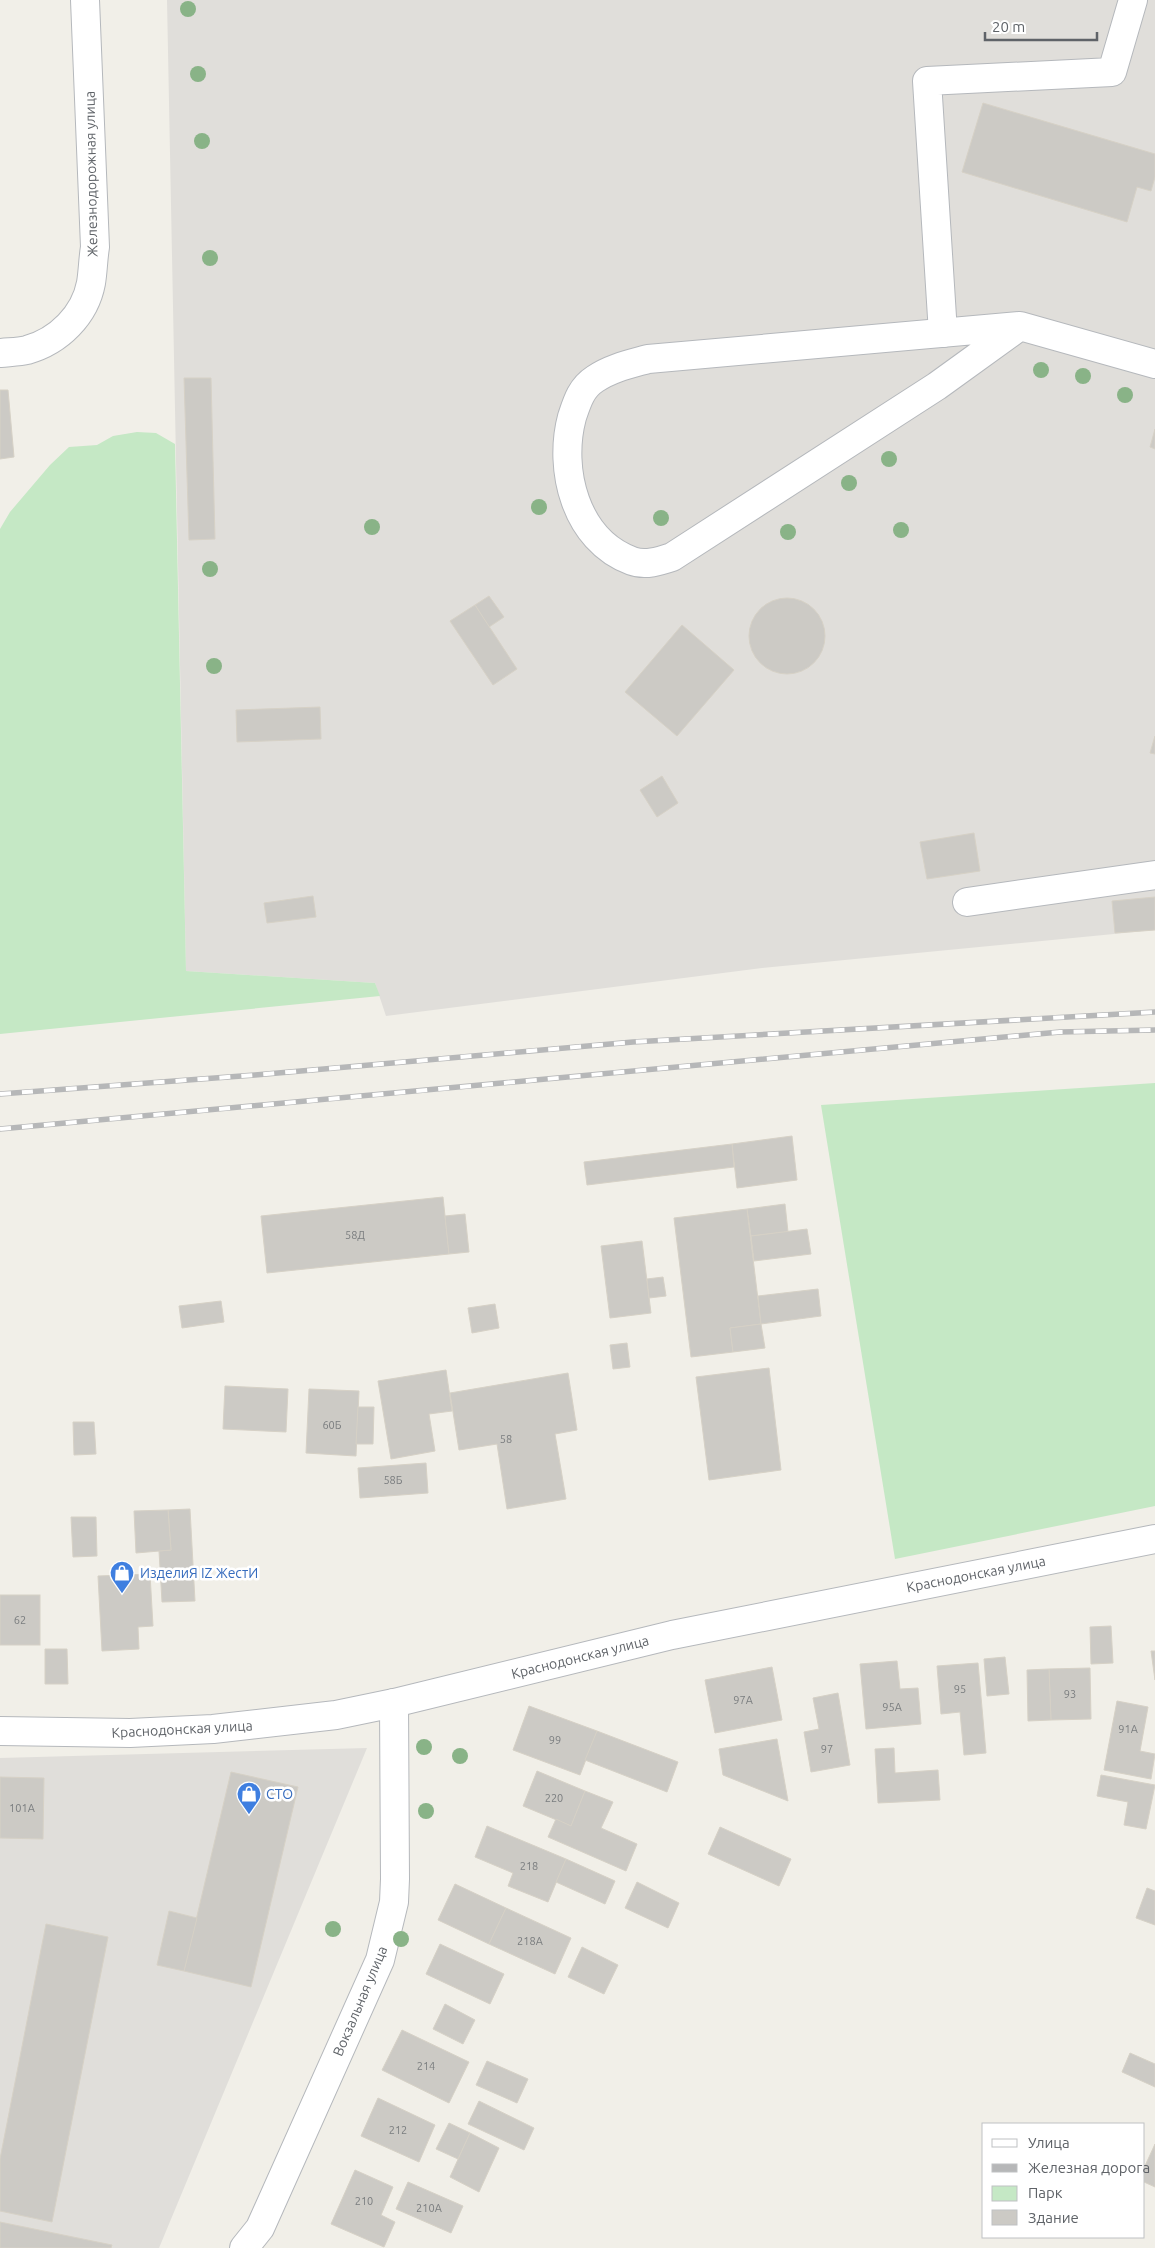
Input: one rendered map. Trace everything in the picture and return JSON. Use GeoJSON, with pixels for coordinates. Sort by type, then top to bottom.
{"type":"FeatureCollection","features":[{"type":"Feature","properties":{"kind":"street","name":"Железнодорожная улица"},"geometry":{"type":"LineString","coordinates":[[0,353],[26,351],[38,346],[71,325],[85,303],[91,283],[95,248],[85,0]]}},
{"type":"Feature","properties":{"kind":"street"},"geometry":{"type":"LineString","coordinates":[[943,333],[927,81],[1112,72],[1133,0]]}},
{"type":"Feature","properties":{"kind":"street"},"geometry":{"type":"LineString","coordinates":[[1020,326],[937,386],[672,557],[653,563],[633,562],[611,550],[596,537],[580,511],[569,482],[566,452],[569,429],[578,397],[594,379],[615,368],[648,359],[1020,326],[1155,364]]}},
{"type":"Feature","properties":{"kind":"street"},"geometry":{"type":"LineString","coordinates":[[967,902],[1155,875]]}},
{"type":"Feature","properties":{"kind":"street","name":"Краснодонская улица"},"geometry":{"type":"LineString","coordinates":[[0,1731],[130,1734],[213,1729],[336,1715],[394,1703],[672,1635],[1155,1538]]}},
{"type":"Feature","properties":{"kind":"street","name":"Вокзальная улица"},"geometry":{"type":"LineString","coordinates":[[244,2248],[260,2228],[380,1960],[392,1910],[395,1879],[394,1703]]}},
{"type":"Feature","properties":{"kind":"shaded area"},"geometry":{"type":"Polygon","coordinates":[[[167,0],[1155,0],[1155,930],[762,968],[386,1016],[375,983],[186,971],[167,0]]]}},
{"type":"Feature","properties":{"kind":"shaded area"},"geometry":{"type":"Polygon","coordinates":[[[367,1748],[159,2248],[0,2248],[0,1758],[367,1748]]]}},
{"type":"Feature","properties":{"kind":"green space"},"geometry":{"type":"Polygon","coordinates":[[[137,432],[156,433],[175,444],[186,971],[375,983],[380,996],[0,1034],[0,529],[10,512],[50,465],[69,447],[97,445],[113,436],[137,432]]]}},
{"type":"Feature","properties":{"kind":"green space"},"geometry":{"type":"Polygon","coordinates":[[[1155,1083],[1155,1506],[895,1559],[821,1105],[1155,1083]]]}},
{"type":"Feature","properties":{"kind":"building"},"geometry":{"type":"Polygon","coordinates":[[[983,103],[1155,154],[1155,177],[1151,191],[1137,187],[1127,222],[962,172],[983,103]]]}},
{"type":"Feature","properties":{"kind":"building"},"geometry":{"type":"Polygon","coordinates":[[[184,378],[211,378],[215,539],[189,540],[184,378]]]}},
{"type":"Feature","properties":{"kind":"building"},"geometry":{"type":"Polygon","coordinates":[[[0,390],[8,390],[14,457],[0,459],[0,390]]]}},
{"type":"Feature","properties":{"kind":"building"},"geometry":{"type":"Polygon","coordinates":[[[1155,429],[1155,449],[1150,447],[1155,429]]]}},
{"type":"Feature","properties":{"kind":"building"},"geometry":{"type":"Polygon","coordinates":[[[489,596],[504,617],[489,627],[475,605],[489,596]]]}},
{"type":"Feature","properties":{"kind":"building"},"geometry":{"type":"Polygon","coordinates":[[[787,598],[802,601],[814,609],[822,621],[825,636],[822,651],[814,663],[802,671],[787,674],[772,671],[760,663],[752,651],[749,636],[752,621],[760,609],[772,601],[787,598]]]}},
{"type":"Feature","properties":{"kind":"building"},"geometry":{"type":"Polygon","coordinates":[[[475,605],[517,669],[493,685],[450,621],[475,605]]]}},
{"type":"Feature","properties":{"kind":"building"},"geometry":{"type":"Polygon","coordinates":[[[682,625],[734,670],[677,736],[625,692],[682,625]]]}},
{"type":"Feature","properties":{"kind":"building"},"geometry":{"type":"Polygon","coordinates":[[[320,707],[321,739],[237,742],[236,710],[320,707]]]}},
{"type":"Feature","properties":{"kind":"building"},"geometry":{"type":"Polygon","coordinates":[[[1155,736],[1155,754],[1150,753],[1155,736]]]}},
{"type":"Feature","properties":{"kind":"building"},"geometry":{"type":"Polygon","coordinates":[[[662,776],[678,803],[657,817],[640,790],[662,776]]]}},
{"type":"Feature","properties":{"kind":"building"},"geometry":{"type":"Polygon","coordinates":[[[974,833],[980,871],[927,879],[920,842],[974,833]]]}},
{"type":"Feature","properties":{"kind":"building"},"geometry":{"type":"Polygon","coordinates":[[[313,896],[316,917],[267,923],[264,903],[313,896]]]}},
{"type":"Feature","properties":{"kind":"building"},"geometry":{"type":"Polygon","coordinates":[[[1155,897],[1155,930],[1115,933],[1112,901],[1155,897]]]}},
{"type":"Feature","properties":{"kind":"building"},"geometry":{"type":"Polygon","coordinates":[[[792,1136],[797,1180],[737,1188],[732,1144],[792,1136]]]}},
{"type":"Feature","properties":{"kind":"building"},"geometry":{"type":"Polygon","coordinates":[[[732,1144],[734,1167],[587,1185],[584,1162],[732,1144]]]}},
{"type":"Feature","properties":{"kind":"building"},"geometry":{"type":"Polygon","coordinates":[[[443,1197],[449,1254],[267,1273],[261,1216],[443,1197]]]}},
{"type":"Feature","properties":{"kind":"building"},"geometry":{"type":"Polygon","coordinates":[[[785,1204],[788,1232],[751,1236],[747,1209],[785,1204]]]}},
{"type":"Feature","properties":{"kind":"building"},"geometry":{"type":"Polygon","coordinates":[[[747,1209],[761,1324],[730,1328],[733,1352],[691,1357],[674,1218],[747,1209]]]}},
{"type":"Feature","properties":{"kind":"building"},"geometry":{"type":"Polygon","coordinates":[[[465,1214],[469,1252],[449,1254],[445,1216],[465,1214]]]}},
{"type":"Feature","properties":{"kind":"building"},"geometry":{"type":"Polygon","coordinates":[[[807,1229],[811,1254],[754,1261],[751,1236],[807,1229]]]}},
{"type":"Feature","properties":{"kind":"building"},"geometry":{"type":"Polygon","coordinates":[[[642,1241],[651,1313],[610,1318],[601,1246],[642,1241]]]}},
{"type":"Feature","properties":{"kind":"building"},"geometry":{"type":"Polygon","coordinates":[[[663,1277],[666,1296],[649,1298],[647,1279],[663,1277]]]}},
{"type":"Feature","properties":{"kind":"building"},"geometry":{"type":"Polygon","coordinates":[[[818,1289],[821,1316],[761,1324],[758,1296],[818,1289]]]}},
{"type":"Feature","properties":{"kind":"building"},"geometry":{"type":"Polygon","coordinates":[[[221,1301],[224,1322],[182,1328],[179,1306],[221,1301]]]}},
{"type":"Feature","properties":{"kind":"building"},"geometry":{"type":"Polygon","coordinates":[[[495,1304],[499,1328],[472,1333],[468,1308],[495,1304]]]}},
{"type":"Feature","properties":{"kind":"building"},"geometry":{"type":"Polygon","coordinates":[[[761,1324],[765,1348],[733,1352],[730,1328],[761,1324]]]}},
{"type":"Feature","properties":{"kind":"building"},"geometry":{"type":"Polygon","coordinates":[[[627,1343],[630,1367],[613,1369],[610,1345],[627,1343]]]}},
{"type":"Feature","properties":{"kind":"building"},"geometry":{"type":"Polygon","coordinates":[[[769,1368],[781,1470],[709,1480],[696,1377],[769,1368]]]}},
{"type":"Feature","properties":{"kind":"building"},"geometry":{"type":"Polygon","coordinates":[[[446,1370],[452,1411],[429,1414],[435,1451],[391,1459],[378,1381],[446,1370]]]}},
{"type":"Feature","properties":{"kind":"building"},"geometry":{"type":"Polygon","coordinates":[[[568,1373],[577,1430],[555,1434],[566,1499],[507,1509],[497,1444],[459,1450],[450,1393],[568,1373]]]}},
{"type":"Feature","properties":{"kind":"building"},"geometry":{"type":"Polygon","coordinates":[[[225,1386],[288,1389],[286,1432],[223,1429],[225,1386]]]}},
{"type":"Feature","properties":{"kind":"building"},"geometry":{"type":"Polygon","coordinates":[[[309,1389],[359,1391],[356,1456],[306,1453],[309,1389]]]}},
{"type":"Feature","properties":{"kind":"building"},"geometry":{"type":"Polygon","coordinates":[[[358,1407],[374,1407],[373,1444],[356,1444],[358,1407]]]}},
{"type":"Feature","properties":{"kind":"building"},"geometry":{"type":"Polygon","coordinates":[[[73,1422],[94,1422],[96,1454],[74,1455],[73,1422]]]}},
{"type":"Feature","properties":{"kind":"building"},"geometry":{"type":"Polygon","coordinates":[[[426,1463],[428,1493],[360,1498],[358,1468],[426,1463]]]}},
{"type":"Feature","properties":{"kind":"building"},"geometry":{"type":"Polygon","coordinates":[[[190,1509],[195,1601],[162,1602],[159,1551],[171,1550],[168,1510],[190,1509]]]}},
{"type":"Feature","properties":{"kind":"building"},"geometry":{"type":"Polygon","coordinates":[[[168,1510],[171,1550],[136,1553],[134,1511],[168,1510]]]}},
{"type":"Feature","properties":{"kind":"building"},"geometry":{"type":"Polygon","coordinates":[[[71,1517],[96,1517],[97,1556],[73,1557],[71,1517]]]}},
{"type":"Feature","properties":{"kind":"building"},"geometry":{"type":"Polygon","coordinates":[[[150,1574],[153,1626],[138,1627],[139,1649],[102,1651],[98,1576],[150,1574]]]}},
{"type":"Feature","properties":{"kind":"building"},"geometry":{"type":"Polygon","coordinates":[[[0,1595],[40,1595],[40,1645],[0,1645],[0,1595]]]}},
{"type":"Feature","properties":{"kind":"building"},"geometry":{"type":"Polygon","coordinates":[[[1111,1626],[1113,1663],[1091,1664],[1090,1627],[1111,1626]]]}},
{"type":"Feature","properties":{"kind":"building"},"geometry":{"type":"Polygon","coordinates":[[[45,1649],[67,1649],[68,1684],[45,1684],[45,1649]]]}},
{"type":"Feature","properties":{"kind":"building"},"geometry":{"type":"Polygon","coordinates":[[[1151,1651],[1155,1651],[1155,1680],[1151,1651]]]}},
{"type":"Feature","properties":{"kind":"building"},"geometry":{"type":"Polygon","coordinates":[[[1005,1657],[1009,1694],[987,1696],[984,1659],[1005,1657]]]}},
{"type":"Feature","properties":{"kind":"building"},"geometry":{"type":"Polygon","coordinates":[[[897,1661],[900,1689],[918,1688],[921,1724],[866,1729],[860,1664],[897,1661]]]}},
{"type":"Feature","properties":{"kind":"building"},"geometry":{"type":"Polygon","coordinates":[[[978,1663],[986,1753],[964,1755],[960,1712],[941,1714],[937,1666],[978,1663]]]}},
{"type":"Feature","properties":{"kind":"building"},"geometry":{"type":"Polygon","coordinates":[[[772,1667],[782,1720],[715,1733],[705,1680],[772,1667]]]}},
{"type":"Feature","properties":{"kind":"building"},"geometry":{"type":"Polygon","coordinates":[[[1090,1668],[1091,1719],[1051,1720],[1049,1669],[1090,1668]]]}},
{"type":"Feature","properties":{"kind":"building"},"geometry":{"type":"Polygon","coordinates":[[[1049,1669],[1051,1720],[1028,1721],[1027,1670],[1049,1669]]]}},
{"type":"Feature","properties":{"kind":"building"},"geometry":{"type":"Polygon","coordinates":[[[838,1693],[850,1765],[811,1772],[804,1732],[819,1729],[813,1698],[838,1693]]]}},
{"type":"Feature","properties":{"kind":"building"},"geometry":{"type":"Polygon","coordinates":[[[1117,1701],[1148,1707],[1140,1751],[1155,1754],[1151,1779],[1104,1770],[1117,1701]]]}},
{"type":"Feature","properties":{"kind":"building"},"geometry":{"type":"Polygon","coordinates":[[[529,1706],[597,1731],[580,1775],[513,1750],[529,1706]]]}},
{"type":"Feature","properties":{"kind":"building"},"geometry":{"type":"Polygon","coordinates":[[[597,1731],[678,1762],[667,1792],[585,1760],[597,1731]]]}},
{"type":"Feature","properties":{"kind":"building"},"geometry":{"type":"Polygon","coordinates":[[[777,1739],[788,1801],[723,1775],[719,1749],[777,1739]]]}},
{"type":"Feature","properties":{"kind":"building"},"geometry":{"type":"Polygon","coordinates":[[[894,1748],[895,1773],[938,1770],[940,1800],[878,1803],[875,1749],[894,1748]]]}},
{"type":"Feature","properties":{"kind":"building"},"geometry":{"type":"Polygon","coordinates":[[[537,1771],[585,1791],[571,1826],[523,1806],[537,1771]]]}},
{"type":"Feature","properties":{"kind":"building"},"geometry":{"type":"Polygon","coordinates":[[[231,1772],[298,1787],[251,1987],[184,1971],[231,1772]]]}},
{"type":"Feature","properties":{"kind":"building"},"geometry":{"type":"Polygon","coordinates":[[[1101,1775],[1155,1785],[1146,1829],[1124,1825],[1128,1802],[1097,1796],[1101,1775]]]}},
{"type":"Feature","properties":{"kind":"building"},"geometry":{"type":"Polygon","coordinates":[[[0,1777],[44,1778],[43,1839],[0,1838],[0,1777]]]}},
{"type":"Feature","properties":{"kind":"building"},"geometry":{"type":"Polygon","coordinates":[[[585,1791],[613,1802],[601,1828],[637,1844],[626,1871],[548,1837],[556,1819],[571,1826],[585,1791]]]}},
{"type":"Feature","properties":{"kind":"building"},"geometry":{"type":"Polygon","coordinates":[[[487,1826],[566,1859],[548,1902],[508,1886],[513,1873],[475,1857],[487,1826]]]}},
{"type":"Feature","properties":{"kind":"building"},"geometry":{"type":"Polygon","coordinates":[[[720,1827],[791,1859],[779,1886],[708,1854],[720,1827]]]}},
{"type":"Feature","properties":{"kind":"building"},"geometry":{"type":"Polygon","coordinates":[[[566,1859],[615,1881],[605,1904],[556,1882],[566,1859]]]}},
{"type":"Feature","properties":{"kind":"building"},"geometry":{"type":"Polygon","coordinates":[[[637,1882],[679,1903],[668,1928],[625,1908],[637,1882]]]}},
{"type":"Feature","properties":{"kind":"building"},"geometry":{"type":"Polygon","coordinates":[[[455,1884],[506,1908],[489,1944],[438,1920],[455,1884]]]}},
{"type":"Feature","properties":{"kind":"building"},"geometry":{"type":"Polygon","coordinates":[[[1147,1888],[1155,1891],[1155,1925],[1136,1918],[1147,1888]]]}},
{"type":"Feature","properties":{"kind":"building"},"geometry":{"type":"Polygon","coordinates":[[[506,1908],[571,1938],[555,1974],[489,1944],[506,1908]]]}},
{"type":"Feature","properties":{"kind":"building"},"geometry":{"type":"Polygon","coordinates":[[[169,1911],[197,1918],[184,1971],[157,1965],[169,1911]]]}},
{"type":"Feature","properties":{"kind":"building"},"geometry":{"type":"Polygon","coordinates":[[[46,1924],[108,1937],[52,2222],[0,2211],[0,2159],[46,1924]]]}},
{"type":"Feature","properties":{"kind":"building"},"geometry":{"type":"Polygon","coordinates":[[[440,1944],[504,1974],[490,2004],[426,1974],[440,1944]]]}},
{"type":"Feature","properties":{"kind":"building"},"geometry":{"type":"Polygon","coordinates":[[[582,1947],[618,1965],[604,1994],[568,1977],[582,1947]]]}},
{"type":"Feature","properties":{"kind":"building"},"geometry":{"type":"Polygon","coordinates":[[[445,2004],[475,2020],[463,2044],[433,2029],[445,2004]]]}},
{"type":"Feature","properties":{"kind":"building"},"geometry":{"type":"Polygon","coordinates":[[[402,2030],[469,2062],[449,2103],[382,2070],[402,2030]]]}},
{"type":"Feature","properties":{"kind":"building"},"geometry":{"type":"Polygon","coordinates":[[[1130,2053],[1155,2064],[1155,2087],[1122,2072],[1130,2053]]]}},
{"type":"Feature","properties":{"kind":"building"},"geometry":{"type":"Polygon","coordinates":[[[487,2061],[528,2079],[517,2103],[476,2085],[487,2061]]]}},
{"type":"Feature","properties":{"kind":"building"},"geometry":{"type":"Polygon","coordinates":[[[378,2098],[435,2125],[419,2162],[361,2136],[378,2098]]]}},
{"type":"Feature","properties":{"kind":"building"},"geometry":{"type":"Polygon","coordinates":[[[479,2101],[534,2128],[524,2150],[468,2124],[479,2101]]]}},
{"type":"Feature","properties":{"kind":"building"},"geometry":{"type":"Polygon","coordinates":[[[449,2123],[470,2133],[458,2159],[436,2149],[449,2123]]]}},
{"type":"Feature","properties":{"kind":"building"},"geometry":{"type":"Polygon","coordinates":[[[470,2133],[499,2148],[479,2192],[450,2177],[470,2133]]]}},
{"type":"Feature","properties":{"kind":"building"},"geometry":{"type":"Polygon","coordinates":[[[1155,2144],[1155,2187],[1145,2182],[1145,2166],[1155,2144]]]}},
{"type":"Feature","properties":{"kind":"building"},"geometry":{"type":"Polygon","coordinates":[[[355,2170],[393,2187],[381,2215],[395,2222],[384,2247],[331,2224],[355,2170]]]}},
{"type":"Feature","properties":{"kind":"building"},"geometry":{"type":"Polygon","coordinates":[[[408,2182],[463,2206],[451,2233],[396,2209],[408,2182]]]}},
{"type":"Feature","properties":{"kind":"building"},"geometry":{"type":"Polygon","coordinates":[[[0,2222],[112,2245],[111,2248],[0,2248],[0,2222]]]}},
{"type":"Feature","properties":{"kind":"railway"},"geometry":{"type":"LineString","coordinates":[[0,1094],[255,1075],[633,1042],[1155,1012]]}},
{"type":"Feature","properties":{"kind":"railway"},"geometry":{"type":"LineString","coordinates":[[0,1129],[1060,1032],[1155,1030]]}},
{"type":"Feature","properties":{"kind":"place","name":"ИзделиЯ IZ ЖестИ"},"geometry":{"type":"Point","coordinates":[122,1594]}},
{"type":"Feature","properties":{"kind":"place","name":"СТО"},"geometry":{"type":"Point","coordinates":[249,1815]}}]}
